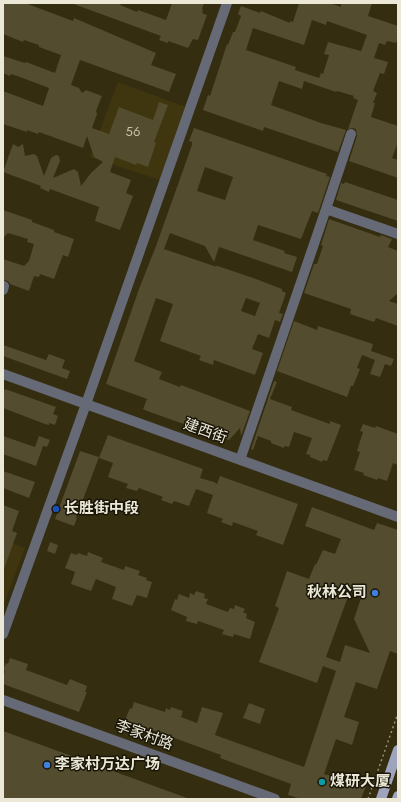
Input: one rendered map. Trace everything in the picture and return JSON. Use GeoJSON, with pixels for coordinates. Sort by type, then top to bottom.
{"type":"FeatureCollection","features":[{"type":"Feature","properties":{"kind":"main road"},"geometry":{"type":"LineString","coordinates":[[381,799],[398,750]]}},
{"type":"Feature","properties":{"kind":"street"},"geometry":{"type":"LineString","coordinates":[[3,634],[86,404],[227,3]]}},
{"type":"Feature","properties":{"kind":"street"},"geometry":{"type":"LineString","coordinates":[[240,460],[351,134]]}},
{"type":"Feature","properties":{"kind":"street"},"geometry":{"type":"LineString","coordinates":[[326,209],[398,234]]}},
{"type":"Feature","properties":{"kind":"street","name":"建西街"},"geometry":{"type":"LineString","coordinates":[[3,374],[398,517]]}},
{"type":"Feature","properties":{"kind":"street","name":"李家村路"},"geometry":{"type":"LineString","coordinates":[[3,700],[275,799]]}},
{"type":"Feature","properties":{"kind":"path"},"geometry":{"type":"LineString","coordinates":[[368,799],[398,713]]}},
{"type":"Feature","properties":{"kind":"shaded area"},"geometry":{"type":"Polygon","coordinates":[[[118,82],[186,107],[160,180],[90,157],[118,82]]]}},
{"type":"Feature","properties":{"kind":"shaded area"},"geometry":{"type":"Polygon","coordinates":[[[3,540],[25,548],[3,607],[3,540]]]}},
{"type":"Feature","properties":{"kind":"building"},"geometry":{"type":"Polygon","coordinates":[[[3,3],[25,3],[73,21],[74,18],[156,53],[151,65],[176,74],[169,92],[80,60],[71,85],[79,88],[82,93],[86,90],[102,96],[96,111],[97,114],[92,128],[109,134],[119,107],[153,120],[159,102],[168,105],[154,142],[156,143],[148,167],[137,163],[136,165],[115,157],[110,172],[131,180],[126,193],[133,196],[120,230],[95,221],[99,207],[50,189],[49,192],[40,188],[41,186],[3,172],[13,144],[18,147],[23,144],[25,156],[34,154],[37,156],[44,176],[51,158],[56,155],[59,156],[60,161],[53,178],[74,169],[78,172],[81,186],[91,173],[103,162],[94,157],[87,136],[83,148],[39,132],[38,134],[27,130],[27,132],[3,124],[3,91],[43,106],[49,88],[11,74],[10,76],[3,73],[3,56],[25,63],[26,62],[55,73],[61,55],[39,47],[39,45],[24,40],[23,42],[3,34],[3,3]]]}},
{"type":"Feature","properties":{"kind":"building"},"geometry":{"type":"Polygon","coordinates":[[[71,3],[121,3],[120,5],[137,12],[138,10],[166,20],[172,3],[204,3],[202,13],[207,15],[198,40],[193,39],[188,48],[168,41],[168,43],[159,40],[161,36],[71,3]]]}},
{"type":"Feature","properties":{"kind":"building"},"geometry":{"type":"Polygon","coordinates":[[[299,3],[330,3],[341,7],[341,3],[372,3],[368,16],[398,26],[398,37],[396,43],[387,41],[385,45],[379,43],[374,58],[388,62],[384,74],[380,73],[373,91],[377,93],[373,103],[375,103],[371,117],[398,126],[398,142],[392,158],[398,160],[398,178],[349,161],[357,136],[356,129],[348,129],[358,100],[353,98],[354,96],[336,92],[304,81],[302,89],[279,81],[271,105],[321,123],[346,130],[338,152],[264,127],[263,131],[203,110],[208,95],[210,96],[227,44],[228,45],[233,32],[235,32],[241,16],[238,14],[241,6],[260,13],[261,11],[290,23],[290,21],[293,22],[299,3]],[[312,20],[304,45],[253,28],[246,50],[296,67],[295,70],[319,78],[321,73],[323,74],[329,55],[324,54],[328,42],[361,51],[367,35],[327,21],[326,25],[312,20]]]}},
{"type":"Feature","properties":{"kind":"building"},"geometry":{"type":"Polygon","coordinates":[[[194,128],[327,174],[326,176],[330,177],[318,213],[312,211],[301,239],[258,225],[253,240],[285,251],[284,253],[297,257],[292,272],[219,247],[214,262],[205,246],[170,233],[164,249],[256,279],[282,289],[282,291],[286,293],[279,313],[283,314],[280,322],[275,320],[269,338],[258,334],[252,349],[263,353],[255,375],[214,360],[213,365],[199,360],[201,356],[160,341],[173,304],[156,298],[134,361],[162,372],[159,379],[180,387],[181,385],[250,411],[241,436],[240,428],[229,440],[147,411],[143,409],[147,399],[106,384],[192,145],[192,142],[189,141],[194,128]],[[205,167],[197,191],[225,200],[233,177],[205,167]],[[246,298],[241,311],[255,316],[260,303],[246,298]]]}},
{"type":"Feature","properties":{"kind":"building"},"geometry":{"type":"Polygon","coordinates":[[[345,182],[398,200],[398,221],[336,200],[341,183],[344,184],[345,182]]]}},
{"type":"Feature","properties":{"kind":"building"},"geometry":{"type":"Polygon","coordinates":[[[3,210],[32,220],[32,222],[54,230],[54,232],[74,239],[68,257],[63,255],[54,279],[40,274],[39,277],[34,276],[29,291],[3,280],[3,259],[24,266],[29,261],[34,244],[27,242],[28,239],[8,233],[3,238],[3,210]]]}},
{"type":"Feature","properties":{"kind":"building"},"geometry":{"type":"Polygon","coordinates":[[[329,219],[380,237],[381,235],[392,239],[388,247],[398,251],[398,293],[389,301],[398,304],[398,326],[376,318],[374,322],[350,314],[351,309],[304,293],[314,264],[317,264],[329,219]]]}},
{"type":"Feature","properties":{"kind":"building"},"geometry":{"type":"Polygon","coordinates":[[[294,321],[317,330],[318,326],[373,344],[371,351],[394,359],[391,366],[385,364],[380,377],[370,374],[375,360],[362,355],[357,368],[360,369],[347,397],[277,371],[294,321]]]}},
{"type":"Feature","properties":{"kind":"building"},"geometry":{"type":"Polygon","coordinates":[[[3,345],[46,360],[49,354],[65,360],[62,368],[70,371],[67,379],[3,356],[3,345]]]}},
{"type":"Feature","properties":{"kind":"building"},"geometry":{"type":"Polygon","coordinates":[[[274,381],[277,382],[270,399],[292,407],[291,410],[330,424],[330,421],[341,425],[327,461],[323,460],[322,462],[306,454],[312,438],[294,432],[289,447],[284,446],[284,448],[258,436],[253,450],[251,449],[274,381]]]}},
{"type":"Feature","properties":{"kind":"building"},"geometry":{"type":"Polygon","coordinates":[[[5,389],[56,407],[53,414],[58,416],[55,425],[49,423],[49,425],[45,424],[3,408],[3,393],[5,389]]]}},
{"type":"Feature","properties":{"kind":"building"},"geometry":{"type":"Polygon","coordinates":[[[363,424],[375,428],[376,426],[398,434],[398,465],[393,463],[387,481],[378,478],[377,480],[363,475],[364,473],[354,470],[360,452],[357,451],[363,432],[360,431],[363,424]]]}},
{"type":"Feature","properties":{"kind":"building"},"geometry":{"type":"Polygon","coordinates":[[[108,435],[203,469],[200,478],[217,484],[220,476],[298,504],[283,545],[256,535],[258,531],[233,522],[232,526],[221,522],[223,519],[207,513],[213,495],[196,489],[189,506],[174,501],[172,504],[161,500],[163,497],[139,488],[137,491],[126,488],[128,484],[108,477],[113,463],[99,458],[108,435]]]}},
{"type":"Feature","properties":{"kind":"building"},"geometry":{"type":"Polygon","coordinates":[[[3,436],[35,447],[39,436],[50,440],[47,447],[43,446],[36,466],[3,454],[3,436]]]}},
{"type":"Feature","properties":{"kind":"building"},"geometry":{"type":"Polygon","coordinates":[[[80,451],[99,457],[74,526],[55,519],[80,451]]]}},
{"type":"Feature","properties":{"kind":"building"},"geometry":{"type":"Polygon","coordinates":[[[3,471],[35,482],[29,498],[3,488],[3,471]]]}},
{"type":"Feature","properties":{"kind":"building"},"geometry":{"type":"Polygon","coordinates":[[[3,505],[19,511],[12,531],[17,533],[4,569],[3,505]]]}},
{"type":"Feature","properties":{"kind":"building"},"geometry":{"type":"Polygon","coordinates":[[[312,507],[374,530],[377,523],[398,530],[398,654],[390,651],[377,689],[356,682],[344,717],[359,722],[352,745],[336,739],[324,774],[349,781],[350,776],[361,779],[360,784],[366,786],[361,799],[301,799],[288,795],[291,784],[220,758],[221,755],[125,720],[130,708],[132,709],[134,702],[165,712],[166,708],[170,710],[171,707],[183,711],[181,717],[197,723],[202,707],[223,713],[215,735],[304,767],[336,671],[323,666],[317,683],[259,662],[279,608],[275,606],[287,571],[309,579],[323,550],[335,554],[341,539],[305,526],[312,507]],[[350,591],[326,657],[340,662],[345,645],[370,653],[354,619],[362,595],[350,591]]]}},
{"type":"Feature","properties":{"kind":"building"},"geometry":{"type":"Polygon","coordinates":[[[50,542],[58,545],[55,554],[47,551],[50,542]]]}},
{"type":"Feature","properties":{"kind":"building"},"geometry":{"type":"Polygon","coordinates":[[[88,552],[103,558],[101,562],[124,570],[125,566],[140,571],[138,575],[147,578],[146,580],[152,582],[147,598],[137,595],[132,606],[112,599],[116,587],[96,579],[91,591],[71,584],[75,572],[65,568],[71,553],[77,555],[78,553],[87,556],[88,552]]]}},
{"type":"Feature","properties":{"kind":"building"},"geometry":{"type":"Polygon","coordinates":[[[196,591],[205,594],[204,598],[208,599],[206,604],[228,612],[230,608],[234,609],[235,605],[245,609],[243,612],[247,614],[246,618],[255,622],[250,639],[234,634],[233,637],[222,634],[224,630],[198,621],[197,624],[186,621],[187,617],[171,610],[175,599],[177,600],[179,594],[189,598],[190,593],[194,595],[196,591]]]}},
{"type":"Feature","properties":{"kind":"building"},"geometry":{"type":"Polygon","coordinates":[[[10,658],[28,664],[26,670],[67,685],[70,679],[87,686],[85,692],[87,692],[79,712],[3,684],[5,671],[3,670],[6,663],[8,664],[10,658]]]}},
{"type":"Feature","properties":{"kind":"building"},"geometry":{"type":"Polygon","coordinates":[[[249,703],[265,709],[260,724],[243,718],[249,703]]]}},
{"type":"Feature","properties":{"kind":"building","name":"李家村万达广场"},"geometry":{"type":"Polygon","coordinates":[[[3,731],[187,798],[187,799],[3,799],[3,731]]]}},
{"type":"Feature","properties":{"kind":"place","name":"长胜街中段"},"geometry":{"type":"Point","coordinates":[56,509]}},
{"type":"Feature","properties":{"kind":"place","name":"秋林公司"},"geometry":{"type":"Point","coordinates":[375,593]}},
{"type":"Feature","properties":{"kind":"place","name":"李家村万达广场"},"geometry":{"type":"Point","coordinates":[47,765]}},
{"type":"Feature","properties":{"kind":"place","name":"煤研大厦"},"geometry":{"type":"Point","coordinates":[322,782]}}]}
